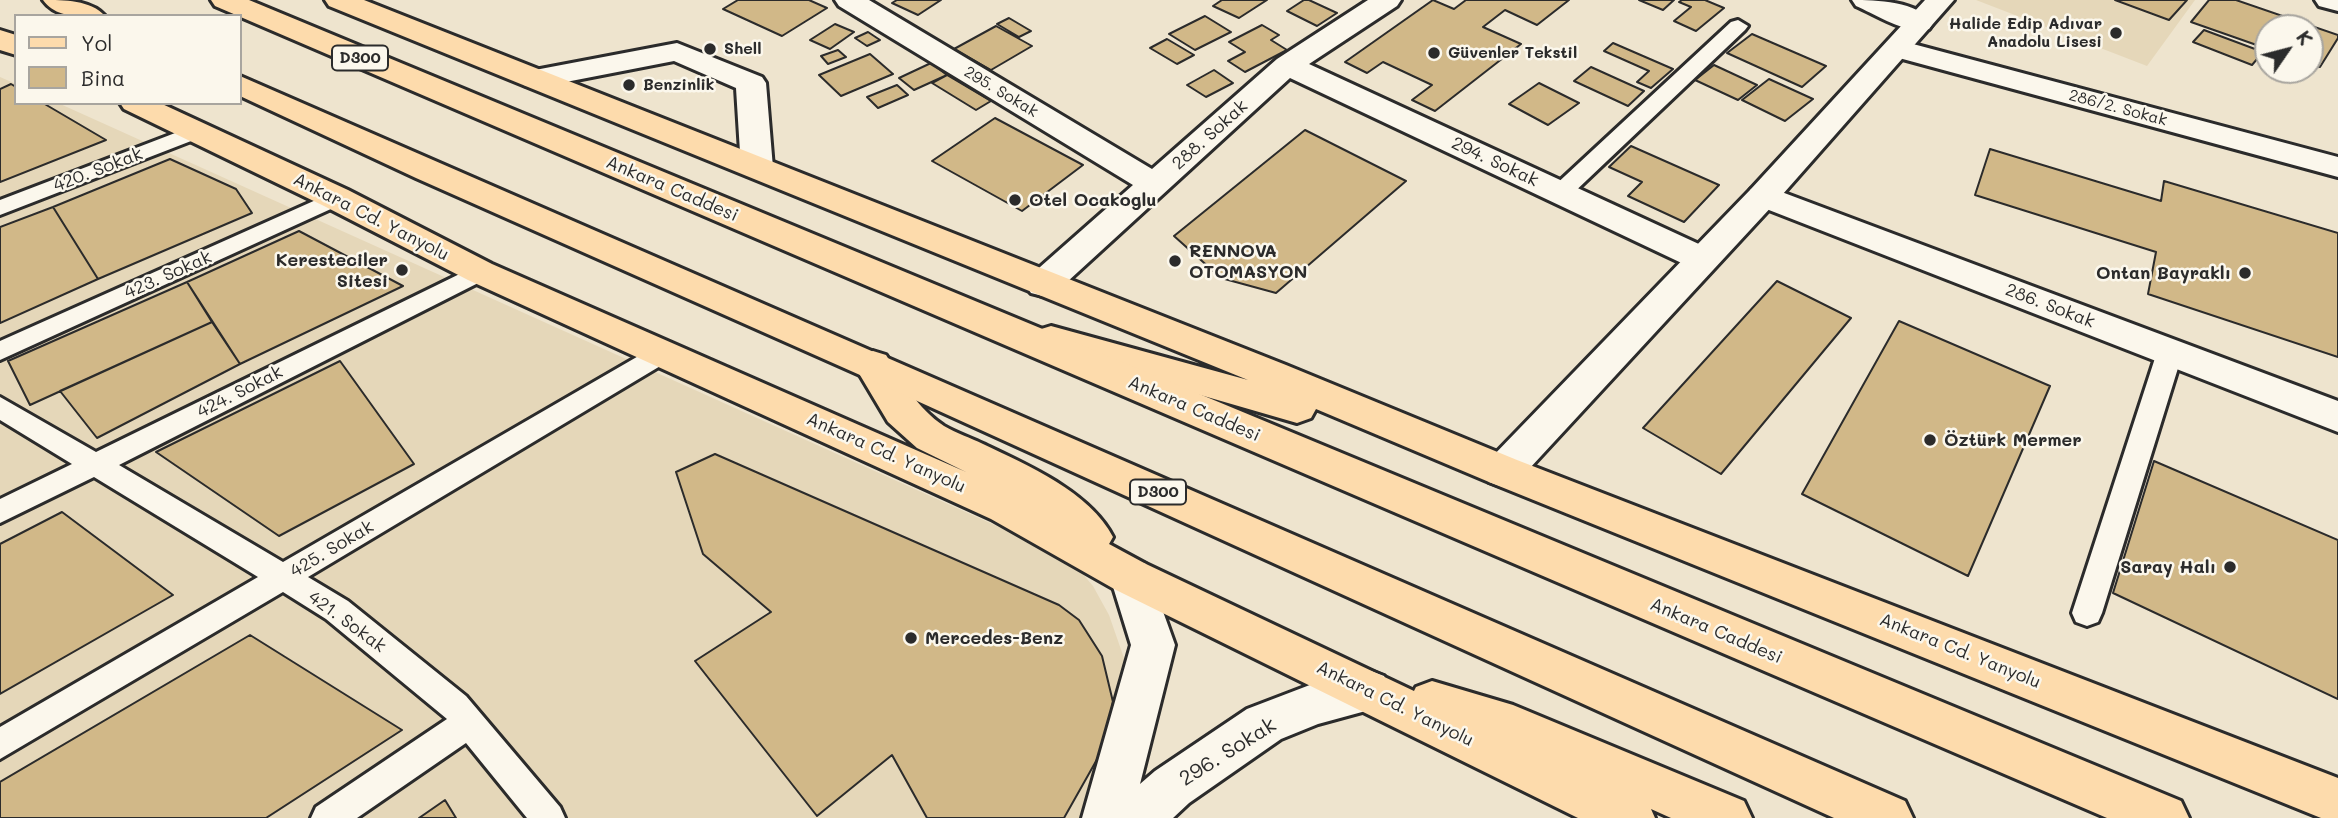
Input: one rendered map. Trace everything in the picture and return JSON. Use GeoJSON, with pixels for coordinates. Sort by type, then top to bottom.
{"type":"FeatureCollection","features":[{"type":"Feature","properties":{"kind":"main road"},"geometry":{"type":"LineString","coordinates":[[57,0],[87,14]]}},
{"type":"Feature","properties":{"kind":"main road","name":"Ankara Caddesi"},"geometry":{"type":"LineString","coordinates":[[225,0],[2164,818]]}},
{"type":"Feature","properties":{"kind":"main road"},"geometry":{"type":"LineString","coordinates":[[339,0],[1273,375],[1503,471]]}},
{"type":"Feature","properties":{"kind":"main road","name":"D300"},"geometry":{"type":"LineString","coordinates":[[242,86],[427,171],[873,365],[1888,818]]}},
{"type":"Feature","properties":{"kind":"main road","name":"Ankara Cd. Yanyolu"},"geometry":{"type":"LineString","coordinates":[[139,105],[336,198],[480,272],[1006,507],[1130,577],[1630,818]]}},
{"type":"Feature","properties":{"kind":"main road"},"geometry":{"type":"LineString","coordinates":[[988,322],[1289,405],[1503,471]]}},
{"type":"Feature","properties":{"kind":"main road"},"geometry":{"type":"LineString","coordinates":[[873,365],[902,412],[931,437],[1013,476],[1071,514],[1130,577]]}},
{"type":"Feature","properties":{"kind":"main road","name":"Ankara Cd. Yanyolu"},"geometry":{"type":"LineString","coordinates":[[1503,471],[2338,800]]}},
{"type":"Feature","properties":{"kind":"main road"},"geometry":{"type":"LineString","coordinates":[[1368,691],[1441,703],[1513,727],[1727,818]]}},
{"type":"Feature","properties":{"kind":"street"},"geometry":{"type":"LineString","coordinates":[[1337,0],[1377,7]]}},
{"type":"Feature","properties":{"kind":"street"},"geometry":{"type":"LineString","coordinates":[[1867,0],[1930,11]]}},
{"type":"Feature","properties":{"kind":"street"},"geometry":{"type":"LineString","coordinates":[[2329,0],[2338,3]]}},
{"type":"Feature","properties":{"kind":"street","name":"295. Sokak"},"geometry":{"type":"LineString","coordinates":[[856,1],[1154,184]]}},
{"type":"Feature","properties":{"kind":"street","name":"288. Sokak"},"geometry":{"type":"LineString","coordinates":[[1043,284],[1287,65],[1377,7]]}},
{"type":"Feature","properties":{"kind":"street"},"geometry":{"type":"LineString","coordinates":[[1503,471],[1763,195],[1930,11]]}},
{"type":"Feature","properties":{"kind":"street","name":"286/2. Sokak"},"geometry":{"type":"LineString","coordinates":[[1898,49],[2338,167]]}},
{"type":"Feature","properties":{"kind":"street"},"geometry":{"type":"LineString","coordinates":[[535,79],[677,52],[751,83],[757,168]]}},
{"type":"Feature","properties":{"kind":"street","name":"294. Sokak"},"geometry":{"type":"LineString","coordinates":[[1287,65],[1702,259]]}},
{"type":"Feature","properties":{"kind":"street","name":"286. Sokak"},"geometry":{"type":"LineString","coordinates":[[1763,195],[2338,416]]}},
{"type":"Feature","properties":{"kind":"street"},"geometry":{"type":"LineString","coordinates":[[1107,818],[1153,645],[1130,577]]}},
{"type":"Feature","properties":{"kind":"street","name":"296. Sokak"},"geometry":{"type":"LineString","coordinates":[[1138,818],[1172,787],[1264,724],[1315,704],[1368,691]]}},
{"type":"Feature","properties":{"kind":"lane"},"geometry":{"type":"LineString","coordinates":[[1560,193],[1738,26]]}},
{"type":"Feature","properties":{"kind":"lane","name":"420. Sokak"},"geometry":{"type":"LineString","coordinates":[[0,208],[196,131]]}},
{"type":"Feature","properties":{"kind":"lane","name":"423. Sokak"},"geometry":{"type":"LineString","coordinates":[[0,351],[336,198]]}},
{"type":"Feature","properties":{"kind":"lane","name":"424. Sokak"},"geometry":{"type":"LineString","coordinates":[[0,512],[480,272]]}},
{"type":"Feature","properties":{"kind":"lane"},"geometry":{"type":"LineString","coordinates":[[2087,613],[2170,352]]}},
{"type":"Feature","properties":{"kind":"lane","name":"425. Sokak"},"geometry":{"type":"LineString","coordinates":[[0,744],[663,353]]}},
{"type":"Feature","properties":{"kind":"lane","name":"421. Sokak"},"geometry":{"type":"LineString","coordinates":[[0,407],[337,610],[455,706],[548,818]]}},
{"type":"Feature","properties":{"kind":"lane"},"geometry":{"type":"LineString","coordinates":[[328,818],[468,723]]}},
{"type":"Feature","properties":{"kind":"shaded area","name":"Halide Edip Adıvar Anadolu Lisesi"},"geometry":{"type":"Polygon","coordinates":[[[1976,0],[2195,0],[2147,66],[1976,0]]]}},
{"type":"Feature","properties":{"kind":"shaded area"},"geometry":{"type":"Polygon","coordinates":[[[0,77],[14,83],[14,105],[62,105],[1070,559],[1093,586],[1109,615],[1126,664],[1105,769],[1079,818],[0,818],[0,77]]]}},
{"type":"Feature","properties":{"kind":"building"},"geometry":{"type":"Polygon","coordinates":[[[738,0],[809,0],[827,8],[782,36],[723,9],[738,0]]]}},
{"type":"Feature","properties":{"kind":"building"},"geometry":{"type":"Polygon","coordinates":[[[897,0],[941,0],[918,15],[892,3],[897,0]]]}},
{"type":"Feature","properties":{"kind":"building"},"geometry":{"type":"Polygon","coordinates":[[[1222,0],[1267,0],[1239,18],[1213,6],[1222,0]]]}},
{"type":"Feature","properties":{"kind":"building"},"geometry":{"type":"Polygon","coordinates":[[[1304,0],[1337,13],[1317,26],[1287,11],[1304,0]]]}},
{"type":"Feature","properties":{"kind":"building","name":"Güvenler Tekstil"},"geometry":{"type":"Polygon","coordinates":[[[1433,0],[1454,9],[1466,0],[1569,0],[1537,25],[1505,10],[1483,27],[1521,44],[1435,111],[1412,100],[1432,85],[1383,62],[1367,73],[1345,62],[1433,0]]]}},
{"type":"Feature","properties":{"kind":"building"},"geometry":{"type":"Polygon","coordinates":[[[1639,0],[1674,0],[1663,10],[1639,0]]]}},
{"type":"Feature","properties":{"kind":"building"},"geometry":{"type":"Polygon","coordinates":[[[1705,0],[1724,8],[1696,31],[1674,21],[1691,7],[1679,2],[1705,0]]]}},
{"type":"Feature","properties":{"kind":"building","name":"Halide Edip Adıvar Anadolu Lisesi"},"geometry":{"type":"Polygon","coordinates":[[[2115,0],[2187,0],[2169,20],[2115,0]]]}},
{"type":"Feature","properties":{"kind":"building"},"geometry":{"type":"Polygon","coordinates":[[[2209,0],[2236,0],[2277,14],[2254,14],[2254,44],[2191,22],[2209,0]]]}},
{"type":"Feature","properties":{"kind":"building"},"geometry":{"type":"Polygon","coordinates":[[[1205,16],[1231,32],[1195,50],[1169,34],[1205,16]]]}},
{"type":"Feature","properties":{"kind":"building"},"geometry":{"type":"Polygon","coordinates":[[[1009,18],[1031,31],[1019,37],[997,24],[1009,18]]]}},
{"type":"Feature","properties":{"kind":"building"},"geometry":{"type":"Polygon","coordinates":[[[835,24],[854,32],[830,49],[810,40],[835,24]]]}},
{"type":"Feature","properties":{"kind":"building"},"geometry":{"type":"Polygon","coordinates":[[[1262,25],[1279,35],[1271,40],[1287,50],[1245,72],[1228,61],[1245,52],[1229,42],[1262,25]]]}},
{"type":"Feature","properties":{"kind":"building"},"geometry":{"type":"Polygon","coordinates":[[[996,26],[1032,46],[991,70],[954,49],[996,26]]]}},
{"type":"Feature","properties":{"kind":"building"},"geometry":{"type":"Polygon","coordinates":[[[2204,30],[2254,49],[2254,63],[2252,65],[2193,42],[2204,30]]]}},
{"type":"Feature","properties":{"kind":"building"},"geometry":{"type":"Polygon","coordinates":[[[2324,30],[2338,35],[2324,61],[2324,30]]]}},
{"type":"Feature","properties":{"kind":"building"},"geometry":{"type":"Polygon","coordinates":[[[868,32],[880,40],[867,46],[855,38],[868,32]]]}},
{"type":"Feature","properties":{"kind":"building"},"geometry":{"type":"Polygon","coordinates":[[[1752,34],[1826,66],[1802,87],[1727,53],[1752,34]]]}},
{"type":"Feature","properties":{"kind":"building"},"geometry":{"type":"Polygon","coordinates":[[[1167,39],[1194,55],[1177,64],[1150,48],[1167,39]]]}},
{"type":"Feature","properties":{"kind":"building"},"geometry":{"type":"Polygon","coordinates":[[[1613,43],[1673,69],[1651,88],[1637,82],[1649,71],[1604,51],[1613,43]]]}},
{"type":"Feature","properties":{"kind":"building"},"geometry":{"type":"Polygon","coordinates":[[[838,50],[846,57],[828,64],[821,56],[838,50]]]}},
{"type":"Feature","properties":{"kind":"building"},"geometry":{"type":"Polygon","coordinates":[[[870,54],[893,74],[841,96],[819,75],[870,54]]]}},
{"type":"Feature","properties":{"kind":"building"},"geometry":{"type":"Polygon","coordinates":[[[931,63],[947,75],[914,90],[899,78],[931,63]]]}},
{"type":"Feature","properties":{"kind":"building"},"geometry":{"type":"Polygon","coordinates":[[[1714,65],[1757,85],[1738,100],[1695,80],[1714,65]]]}},
{"type":"Feature","properties":{"kind":"building"},"geometry":{"type":"Polygon","coordinates":[[[1591,67],[1644,91],[1628,106],[1574,81],[1591,67]]]}},
{"type":"Feature","properties":{"kind":"building"},"geometry":{"type":"Polygon","coordinates":[[[1214,70],[1233,83],[1206,97],[1187,85],[1214,70]]]}},
{"type":"Feature","properties":{"kind":"building"},"geometry":{"type":"Polygon","coordinates":[[[947,75],[991,101],[976,110],[932,83],[947,75]]]}},
{"type":"Feature","properties":{"kind":"building"},"geometry":{"type":"Polygon","coordinates":[[[1769,79],[1813,99],[1785,121],[1742,100],[1769,79]]]}},
{"type":"Feature","properties":{"kind":"building"},"geometry":{"type":"Polygon","coordinates":[[[1539,83],[1579,103],[1548,125],[1509,104],[1539,83]]]}},
{"type":"Feature","properties":{"kind":"building"},"geometry":{"type":"Polygon","coordinates":[[[11,84],[14,86],[14,105],[46,105],[106,140],[0,182],[0,89],[11,84]]]}},
{"type":"Feature","properties":{"kind":"building"},"geometry":{"type":"Polygon","coordinates":[[[897,85],[908,95],[878,108],[867,97],[897,85]]]}},
{"type":"Feature","properties":{"kind":"building"},"geometry":{"type":"Polygon","coordinates":[[[995,118],[1083,165],[1022,211],[932,161],[995,118]]]}},
{"type":"Feature","properties":{"kind":"building"},"geometry":{"type":"Polygon","coordinates":[[[1305,130],[1406,181],[1276,293],[1221,278],[1174,236],[1305,130]]]}},
{"type":"Feature","properties":{"kind":"building"},"geometry":{"type":"Polygon","coordinates":[[[1631,146],[1719,185],[1684,222],[1628,196],[1642,182],[1609,167],[1631,146]]]}},
{"type":"Feature","properties":{"kind":"building","name":"Ontan Bayraklı"},"geometry":{"type":"Polygon","coordinates":[[[1990,149],[2161,201],[2164,181],[2338,233],[2338,357],[2148,294],[2156,252],[1975,195],[1990,149]]]}},
{"type":"Feature","properties":{"kind":"building"},"geometry":{"type":"Polygon","coordinates":[[[170,159],[236,189],[252,213],[98,279],[53,207],[170,159]]]}},
{"type":"Feature","properties":{"kind":"building"},"geometry":{"type":"Polygon","coordinates":[[[53,207],[98,279],[0,323],[0,227],[53,207]]]}},
{"type":"Feature","properties":{"kind":"building"},"geometry":{"type":"Polygon","coordinates":[[[299,231],[403,286],[240,364],[187,282],[299,231]]]}},
{"type":"Feature","properties":{"kind":"building"},"geometry":{"type":"Polygon","coordinates":[[[1777,281],[1851,318],[1721,474],[1643,428],[1777,281]]]}},
{"type":"Feature","properties":{"kind":"building"},"geometry":{"type":"Polygon","coordinates":[[[187,282],[212,322],[30,405],[8,361],[187,282]]]}},
{"type":"Feature","properties":{"kind":"building","name":"Öztürk Mermer"},"geometry":{"type":"Polygon","coordinates":[[[1899,321],[2050,386],[1968,576],[1802,494],[1899,321]]]}},
{"type":"Feature","properties":{"kind":"building"},"geometry":{"type":"Polygon","coordinates":[[[212,322],[240,364],[97,438],[60,391],[212,322]]]}},
{"type":"Feature","properties":{"kind":"building"},"geometry":{"type":"Polygon","coordinates":[[[340,361],[414,464],[279,536],[156,452],[340,361]]]}},
{"type":"Feature","properties":{"kind":"building","name":"Mercedes-Benz"},"geometry":{"type":"Polygon","coordinates":[[[715,454],[1059,605],[1079,620],[1102,656],[1113,702],[1104,747],[1064,818],[927,818],[892,755],[817,816],[695,661],[771,612],[703,554],[676,472],[715,454]]]}},
{"type":"Feature","properties":{"kind":"building","name":"Saray Halı"},"geometry":{"type":"Polygon","coordinates":[[[2154,461],[2338,540],[2338,699],[2113,593],[2154,461]]]}},
{"type":"Feature","properties":{"kind":"building"},"geometry":{"type":"Polygon","coordinates":[[[62,512],[173,595],[0,694],[0,544],[62,512]]]}},
{"type":"Feature","properties":{"kind":"building"},"geometry":{"type":"Polygon","coordinates":[[[250,635],[402,730],[266,818],[0,818],[0,782],[250,635]]]}},
{"type":"Feature","properties":{"kind":"building"},"geometry":{"type":"Polygon","coordinates":[[[445,800],[456,818],[419,818],[445,800]]]}},
{"type":"Feature","properties":{"kind":"place","name":"Halide Edip Adıvar Anadolu Lisesi"},"geometry":{"type":"Point","coordinates":[2116,33]}},
{"type":"Feature","properties":{"kind":"place","name":"Shell"},"geometry":{"type":"Point","coordinates":[710,49]}},
{"type":"Feature","properties":{"kind":"place","name":"Güvenler Tekstil"},"geometry":{"type":"Point","coordinates":[1434,53]}},
{"type":"Feature","properties":{"kind":"place","name":"Benzinlik"},"geometry":{"type":"Point","coordinates":[629,85]}},
{"type":"Feature","properties":{"kind":"place","name":"Otel Ocakoglu"},"geometry":{"type":"Point","coordinates":[1015,200]}},
{"type":"Feature","properties":{"kind":"place","name":"RENNOVA OTOMASYON"},"geometry":{"type":"Point","coordinates":[1175,261]}},
{"type":"Feature","properties":{"kind":"place","name":"Keresteciler Sitesi"},"geometry":{"type":"Point","coordinates":[402,270]}},
{"type":"Feature","properties":{"kind":"place","name":"Ontan Bayraklı"},"geometry":{"type":"Point","coordinates":[2245,273]}},
{"type":"Feature","properties":{"kind":"place","name":"Öztürk Mermer"},"geometry":{"type":"Point","coordinates":[1930,440]}},
{"type":"Feature","properties":{"kind":"place","name":"Saray Halı"},"geometry":{"type":"Point","coordinates":[2230,567]}},
{"type":"Feature","properties":{"kind":"place","name":"Mercedes-Benz"},"geometry":{"type":"Point","coordinates":[911,638]}}]}
